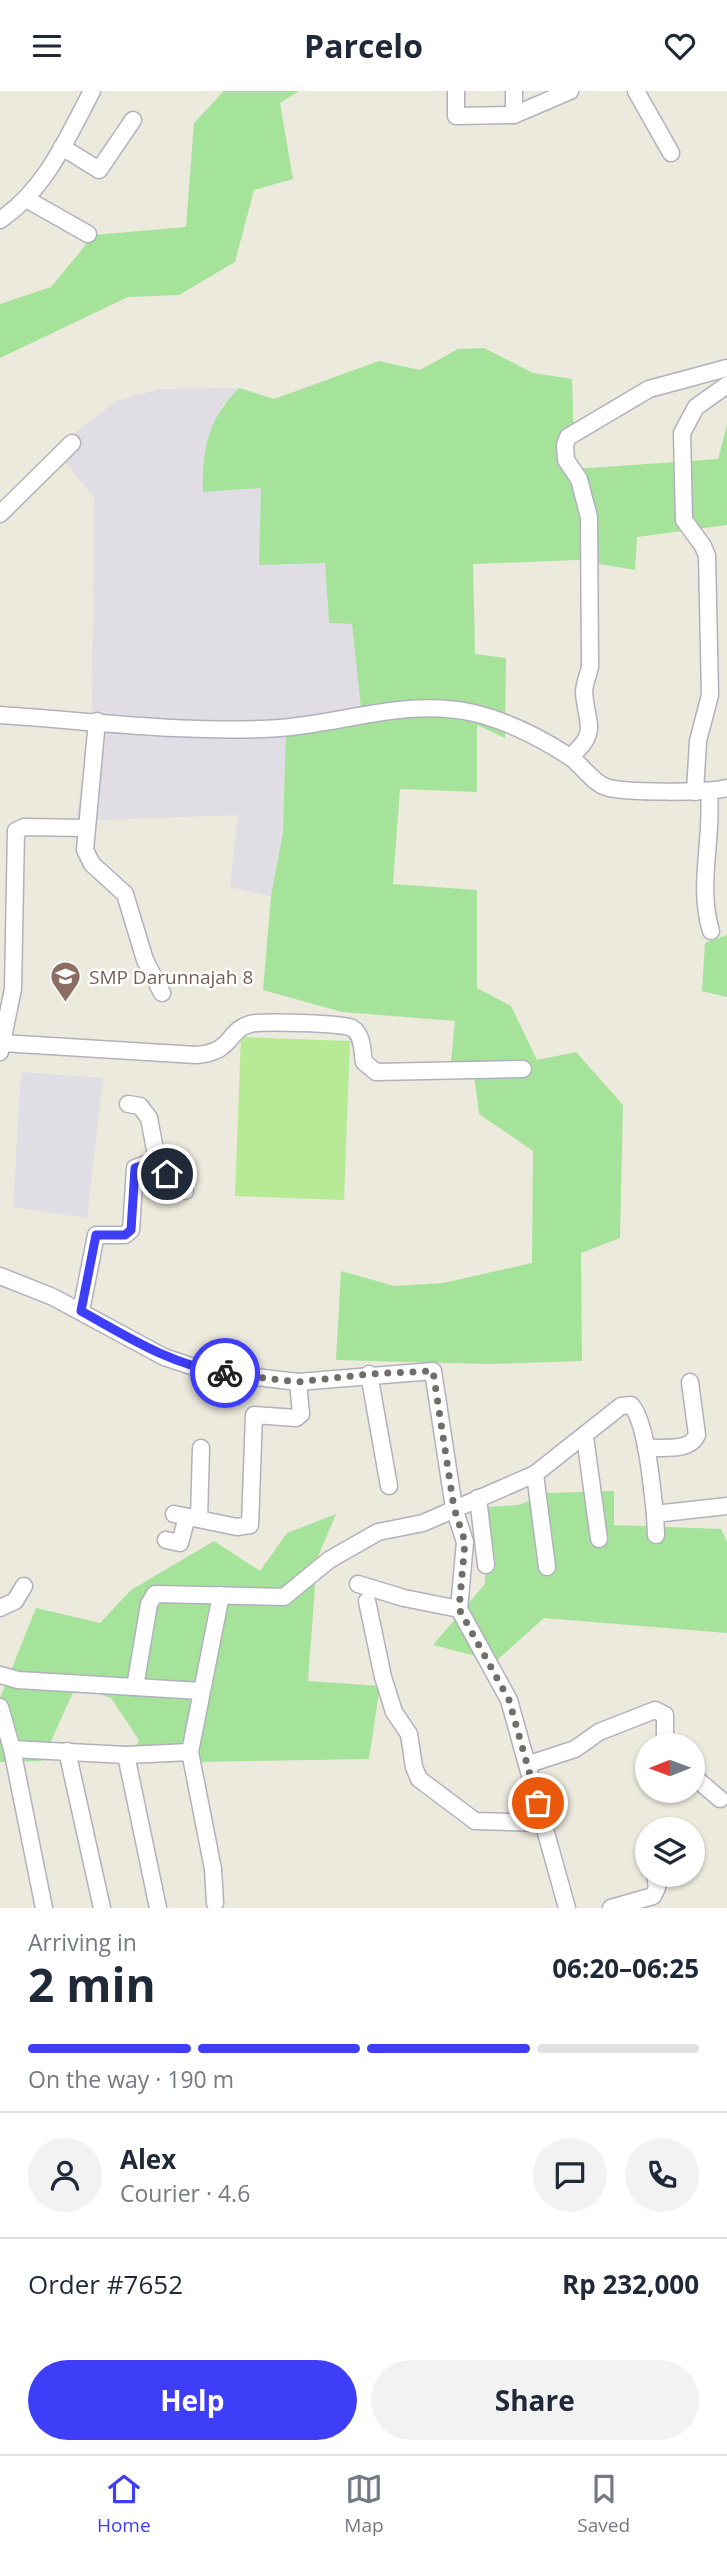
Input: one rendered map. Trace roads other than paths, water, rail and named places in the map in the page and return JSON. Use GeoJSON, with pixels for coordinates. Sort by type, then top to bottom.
{"type":"FeatureCollection","features":[{"type":"Feature","properties":{"kind":"street"},"geometry":{"type":"LineString","coordinates":[[0,220],[28,200],[62,147],[92,91]]}},
{"type":"Feature","properties":{"kind":"street"},"geometry":{"type":"LineString","coordinates":[[456,91],[456,115],[514,114],[570,91]]}},
{"type":"Feature","properties":{"kind":"street"},"geometry":{"type":"LineString","coordinates":[[514,91],[514,114]]}},
{"type":"Feature","properties":{"kind":"street"},"geometry":{"type":"LineString","coordinates":[[636,91],[671,153]]}},
{"type":"Feature","properties":{"kind":"street"},"geometry":{"type":"LineString","coordinates":[[62,147],[99,170],[133,120]]}},
{"type":"Feature","properties":{"kind":"street"},"geometry":{"type":"LineString","coordinates":[[28,200],[88,234]]}},
{"type":"Feature","properties":{"kind":"street"},"geometry":{"type":"LineString","coordinates":[[570,757],[584,745],[590,731],[584,684],[590,667],[589,517],[579,479],[566,460],[565,445],[568,437],[579,428],[649,389],[727,368]]}},
{"type":"Feature","properties":{"kind":"street"},"geometry":{"type":"LineString","coordinates":[[711,931],[703,890],[711,821],[702,793],[698,741],[710,695],[706,556],[703,546],[684,520],[682,433],[696,407],[727,385]]}},
{"type":"Feature","properties":{"kind":"street"},"geometry":{"type":"LineString","coordinates":[[0,514],[72,443]]}},
{"type":"Feature","properties":{"kind":"street"},"geometry":{"type":"LineString","coordinates":[[0,715],[278,728],[401,708],[437,708],[474,713],[503,723],[570,757],[605,787],[702,793],[727,788]]}},
{"type":"Feature","properties":{"kind":"street"},"geometry":{"type":"LineString","coordinates":[[97,721],[85,850],[88,859],[125,894],[142,952],[162,993]]}},
{"type":"Feature","properties":{"kind":"street"},"geometry":{"type":"LineString","coordinates":[[85,828],[24,827],[16,831],[13,989],[1,1047],[212,1054],[250,1024],[337,1024],[352,1028],[359,1035],[364,1062],[376,1072],[523,1069]]}},
{"type":"Feature","properties":{"kind":"street"},"geometry":{"type":"LineString","coordinates":[[128,1104],[140,1106],[149,1118],[157,1160],[185,1191]]}},
{"type":"Feature","properties":{"kind":"street"},"geometry":{"type":"LineString","coordinates":[[81,1311],[96,1235],[128,1233],[132,1172],[157,1160]]}},
{"type":"Feature","properties":{"kind":"street"},"geometry":{"type":"LineString","coordinates":[[0,1276],[81,1311],[186,1366],[298,1382],[369,1374],[433,1371],[454,1508],[465,1542],[459,1609],[509,1700],[567,1908]]}},
{"type":"Feature","properties":{"kind":"street"},"geometry":{"type":"LineString","coordinates":[[369,1374],[388,1486]]}},
{"type":"Feature","properties":{"kind":"street"},"geometry":{"type":"LineString","coordinates":[[187,1517],[237,1527],[250,1525],[254,1415],[296,1418],[301,1414],[298,1382]]}},
{"type":"Feature","properties":{"kind":"street"},"geometry":{"type":"LineString","coordinates":[[646,1448],[685,1446],[694,1441],[697,1435],[690,1382]]}},
{"type":"Feature","properties":{"kind":"street"},"geometry":{"type":"LineString","coordinates":[[135,1686],[149,1604],[155,1594],[285,1597],[329,1560],[378,1532],[423,1523],[535,1474],[621,1406],[631,1405],[636,1411],[646,1448],[656,1535]]}},
{"type":"Feature","properties":{"kind":"street"},"geometry":{"type":"LineString","coordinates":[[585,1437],[599,1539]]}},
{"type":"Feature","properties":{"kind":"street"},"geometry":{"type":"LineString","coordinates":[[166,1540],[180,1543],[201,1448]]}},
{"type":"Feature","properties":{"kind":"street"},"geometry":{"type":"LineString","coordinates":[[535,1474],[547,1567]]}},
{"type":"Feature","properties":{"kind":"street"},"geometry":{"type":"LineString","coordinates":[[478,1498],[486,1565]]}},
{"type":"Feature","properties":{"kind":"street"},"geometry":{"type":"LineString","coordinates":[[654,1514],[727,1506]]}},
{"type":"Feature","properties":{"kind":"street"},"geometry":{"type":"LineString","coordinates":[[358,1584],[404,1598],[459,1609]]}},
{"type":"Feature","properties":{"kind":"street"},"geometry":{"type":"LineString","coordinates":[[0,1608],[15,1601],[24,1586]]}},
{"type":"Feature","properties":{"kind":"street"},"geometry":{"type":"LineString","coordinates":[[215,1903],[213,1869],[190,1752],[221,1595]]}},
{"type":"Feature","properties":{"kind":"street"},"geometry":{"type":"LineString","coordinates":[[367,1601],[383,1677],[394,1712],[409,1734],[414,1767],[419,1779],[475,1821],[543,1823]]}},
{"type":"Feature","properties":{"kind":"street"},"geometry":{"type":"LineString","coordinates":[[0,1675],[18,1679],[201,1691]]}},
{"type":"Feature","properties":{"kind":"street"},"geometry":{"type":"LineString","coordinates":[[0,1688],[18,1679]]}},
{"type":"Feature","properties":{"kind":"street"},"geometry":{"type":"LineString","coordinates":[[0,1707],[12,1749],[44,1908]]}},
{"type":"Feature","properties":{"kind":"street"},"geometry":{"type":"LineString","coordinates":[[529,1764],[575,1749],[599,1732],[655,1710],[665,1715],[665,1733]]}},
{"type":"Feature","properties":{"kind":"street"},"geometry":{"type":"LineString","coordinates":[[12,1749],[126,1755],[190,1752]]}},
{"type":"Feature","properties":{"kind":"street"},"geometry":{"type":"LineString","coordinates":[[67,1751],[102,1908]]}},
{"type":"Feature","properties":{"kind":"street"},"geometry":{"type":"LineString","coordinates":[[126,1755],[158,1908]]}},
{"type":"Feature","properties":{"kind":"street"},"geometry":{"type":"LineString","coordinates":[[705,1787],[720,1800]]}},
{"type":"Feature","properties":{"kind":"street"},"geometry":{"type":"LineString","coordinates":[[611,1908],[653,1896],[657,1887]]}},
{"type":"Feature","properties":{"kind":"place","name":"SMP Darunnajah 8"},"geometry":{"type":"Point","coordinates":[66,1004]}}]}
